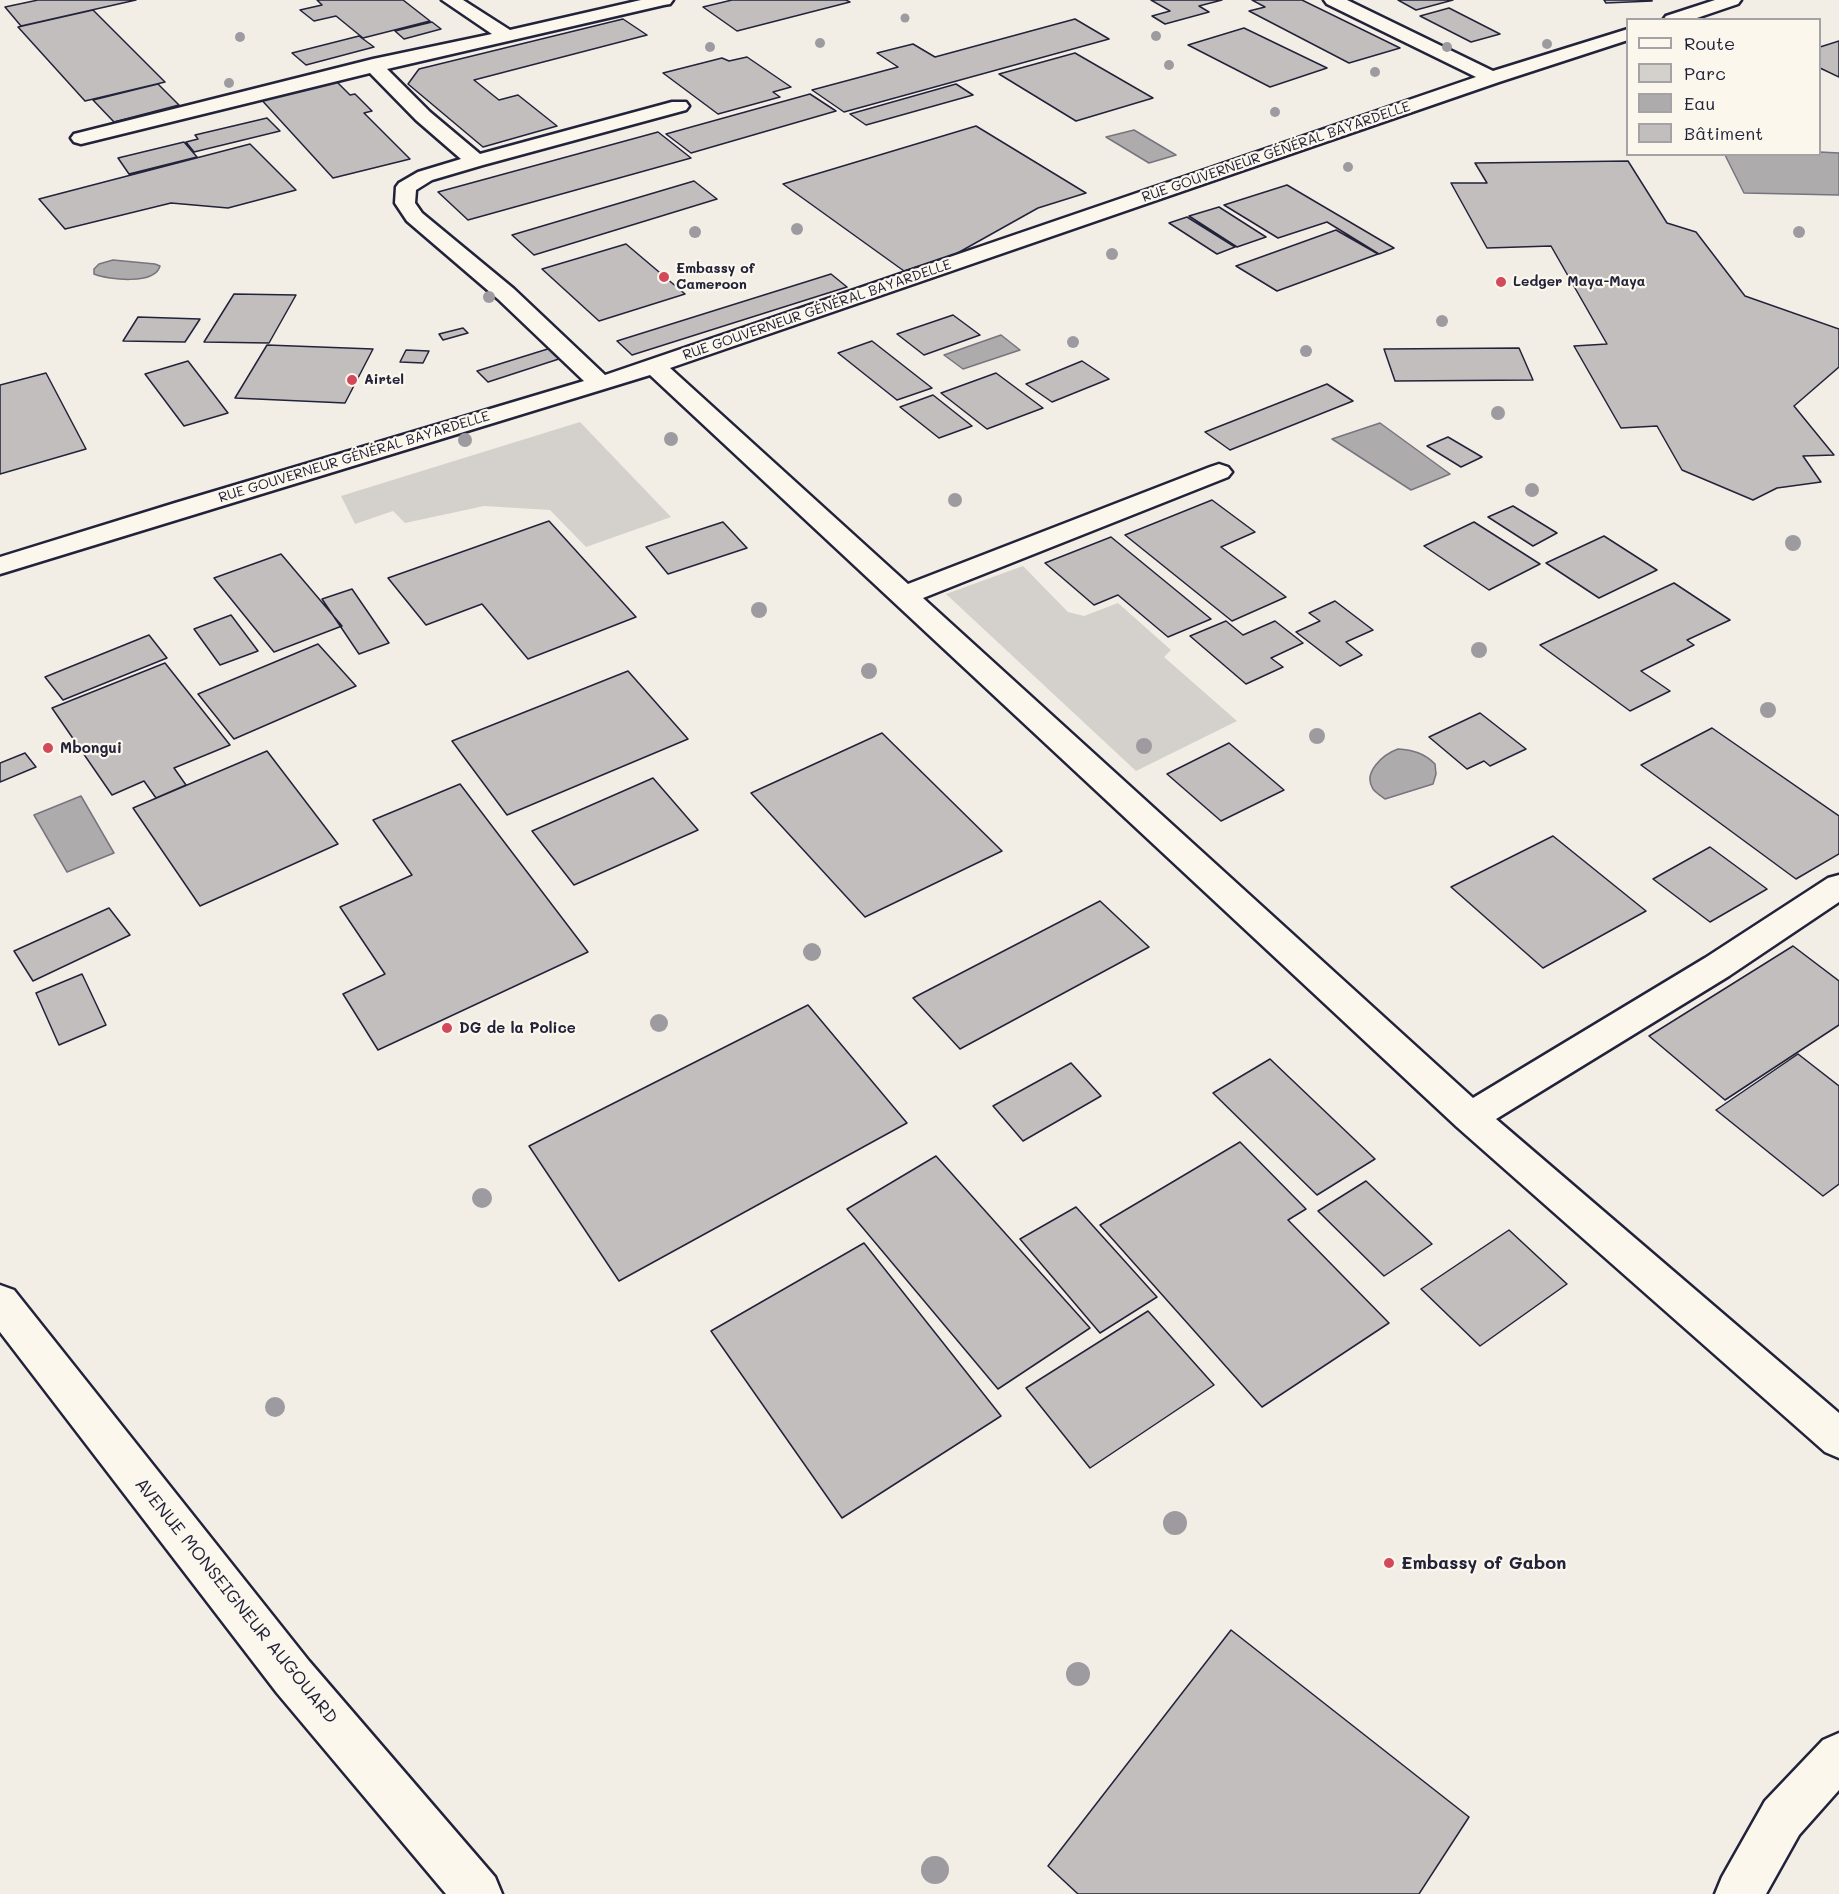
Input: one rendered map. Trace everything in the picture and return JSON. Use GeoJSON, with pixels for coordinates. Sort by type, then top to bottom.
{"type":"FeatureCollection","features":[{"type":"Feature","properties":{"kind":"street"},"geometry":{"type":"LineString","coordinates":[[451,0],[508,36]]}},
{"type":"Feature","properties":{"kind":"street"},"geometry":{"type":"LineString","coordinates":[[81,138],[373,66],[664,0]]}},
{"type":"Feature","properties":{"kind":"street"},"geometry":{"type":"LineString","coordinates":[[1333,0],[1492,78]]}},
{"type":"Feature","properties":{"kind":"street"},"geometry":{"type":"LineString","coordinates":[[1678,18],[1732,0]]}},
{"type":"Feature","properties":{"kind":"street","name":"RUE GOUVERNEUR GÉNÉRAL BAYARDELLE"},"geometry":{"type":"LineString","coordinates":[[0,566],[184,508],[601,384],[1492,78],[1626,35]]}},
{"type":"Feature","properties":{"kind":"street"},"geometry":{"type":"LineString","coordinates":[[373,66],[423,116],[476,161]]}},
{"type":"Feature","properties":{"kind":"street"},"geometry":{"type":"LineString","coordinates":[[601,384],[506,294],[414,217],[405,203],[406,187],[425,176],[679,106]]}},
{"type":"Feature","properties":{"kind":"street"},"geometry":{"type":"LineString","coordinates":[[654,366],[1470,1117],[1839,1439]]}},
{"type":"Feature","properties":{"kind":"street"},"geometry":{"type":"LineString","coordinates":[[905,595],[1219,472]]}},
{"type":"Feature","properties":{"kind":"street"},"geometry":{"type":"LineString","coordinates":[[1470,1117],[1717,967],[1839,886]]}},
{"type":"Feature","properties":{"kind":"street","name":"AVENUE MONSEIGNEUR AUGOUARD"},"geometry":{"type":"LineString","coordinates":[[0,1302],[293,1677],[478,1894]]}},
{"type":"Feature","properties":{"kind":"street"},"geometry":{"type":"LineString","coordinates":[[1739,1894],[1782,1818],[1839,1756]]}},
{"type":"Feature","properties":{"kind":"green space"},"geometry":{"type":"Polygon","coordinates":[[[580,422],[671,517],[586,547],[550,510],[484,506],[405,523],[393,511],[355,524],[341,496],[580,422]]]}},
{"type":"Feature","properties":{"kind":"green space"},"geometry":{"type":"Polygon","coordinates":[[[1023,566],[1068,612],[1084,616],[1118,603],[1171,650],[1164,657],[1237,721],[1136,771],[946,594],[1023,566]]]}},
{"type":"Feature","properties":{"kind":"water"},"geometry":{"type":"Polygon","coordinates":[[[1134,130],[1176,155],[1149,163],[1106,137],[1134,130]]]}},
{"type":"Feature","properties":{"kind":"water"},"geometry":{"type":"Polygon","coordinates":[[[1821,152],[1839,153],[1839,195],[1744,193],[1726,156],[1821,156],[1821,152]]]}},
{"type":"Feature","properties":{"kind":"water"},"geometry":{"type":"Polygon","coordinates":[[[113,260],[160,266],[150,276],[141,278],[120,279],[94,274],[94,269],[99,264],[113,260]]]}},
{"type":"Feature","properties":{"kind":"water"},"geometry":{"type":"Polygon","coordinates":[[[1001,335],[1020,350],[963,369],[944,355],[1001,335]]]}},
{"type":"Feature","properties":{"kind":"water"},"geometry":{"type":"Polygon","coordinates":[[[1380,423],[1450,474],[1411,490],[1332,439],[1380,423]]]}},
{"type":"Feature","properties":{"kind":"water"},"geometry":{"type":"Polygon","coordinates":[[[1398,749],[1413,751],[1427,757],[1435,764],[1436,774],[1433,784],[1385,799],[1373,789],[1370,776],[1381,759],[1398,749]]]}},
{"type":"Feature","properties":{"kind":"water"},"geometry":{"type":"Polygon","coordinates":[[[81,796],[114,853],[67,872],[34,815],[81,796]]]}},
{"type":"Feature","properties":{"kind":"building"},"geometry":{"type":"Polygon","coordinates":[[[38,0],[136,0],[21,26],[5,7],[38,0]]]}},
{"type":"Feature","properties":{"kind":"building"},"geometry":{"type":"Polygon","coordinates":[[[317,0],[403,0],[430,21],[363,38],[336,16],[314,21],[300,10],[322,5],[317,0]]]}},
{"type":"Feature","properties":{"kind":"building"},"geometry":{"type":"Polygon","coordinates":[[[732,0],[846,0],[850,2],[737,31],[703,7],[732,0]]]}},
{"type":"Feature","properties":{"kind":"building"},"geometry":{"type":"Polygon","coordinates":[[[1151,0],[1222,0],[1199,6],[1209,12],[1165,24],[1152,16],[1170,11],[1151,0]]]}},
{"type":"Feature","properties":{"kind":"building"},"geometry":{"type":"Polygon","coordinates":[[[1252,0],[1302,0],[1400,48],[1349,63],[1249,11],[1265,7],[1252,0]]]}},
{"type":"Feature","properties":{"kind":"building"},"geometry":{"type":"Polygon","coordinates":[[[1398,0],[1453,0],[1416,10],[1398,0]]]}},
{"type":"Feature","properties":{"kind":"building"},"geometry":{"type":"Polygon","coordinates":[[[1604,0],[1652,0],[1652,1],[1606,3],[1604,0]]]}},
{"type":"Feature","properties":{"kind":"building"},"geometry":{"type":"Polygon","coordinates":[[[1449,8],[1500,34],[1471,42],[1420,16],[1449,8]]]}},
{"type":"Feature","properties":{"kind":"building"},"geometry":{"type":"Polygon","coordinates":[[[93,10],[165,82],[85,101],[18,27],[93,10]]]}},
{"type":"Feature","properties":{"kind":"building"},"geometry":{"type":"Polygon","coordinates":[[[623,19],[647,35],[474,80],[499,100],[518,95],[557,126],[483,147],[408,84],[419,69],[623,19]]]}},
{"type":"Feature","properties":{"kind":"building"},"geometry":{"type":"Polygon","coordinates":[[[1075,19],[1109,39],[844,112],[812,90],[898,67],[877,53],[913,44],[935,57],[1075,19]]]}},
{"type":"Feature","properties":{"kind":"building"},"geometry":{"type":"Polygon","coordinates":[[[432,22],[441,29],[404,39],[395,31],[432,22]]]}},
{"type":"Feature","properties":{"kind":"building"},"geometry":{"type":"Polygon","coordinates":[[[1244,28],[1327,68],[1270,87],[1188,45],[1244,28]]]}},
{"type":"Feature","properties":{"kind":"building"},"geometry":{"type":"Polygon","coordinates":[[[359,36],[374,47],[306,65],[292,53],[359,36]]]}},
{"type":"Feature","properties":{"kind":"building"},"geometry":{"type":"Polygon","coordinates":[[[1839,41],[1839,77],[1821,68],[1821,47],[1839,41]]]}},
{"type":"Feature","properties":{"kind":"building"},"geometry":{"type":"Polygon","coordinates":[[[1075,53],[1153,98],[1076,121],[999,74],[1075,53]]]}},
{"type":"Feature","properties":{"kind":"building"},"geometry":{"type":"Polygon","coordinates":[[[747,57],[791,87],[773,92],[780,97],[718,114],[663,73],[722,58],[729,61],[747,57]]]}},
{"type":"Feature","properties":{"kind":"building"},"geometry":{"type":"Polygon","coordinates":[[[334,79],[350,95],[355,94],[372,111],[364,113],[410,159],[333,178],[258,96],[334,79]]]}},
{"type":"Feature","properties":{"kind":"building"},"geometry":{"type":"Polygon","coordinates":[[[158,84],[179,105],[114,122],[93,100],[158,84]]]}},
{"type":"Feature","properties":{"kind":"building"},"geometry":{"type":"Polygon","coordinates":[[[956,84],[973,95],[866,125],[850,114],[956,84]]]}},
{"type":"Feature","properties":{"kind":"building"},"geometry":{"type":"Polygon","coordinates":[[[810,94],[836,111],[691,153],[666,134],[810,94]]]}},
{"type":"Feature","properties":{"kind":"building"},"geometry":{"type":"Polygon","coordinates":[[[267,118],[280,131],[194,152],[186,142],[198,139],[195,135],[267,118]]]}},
{"type":"Feature","properties":{"kind":"building"},"geometry":{"type":"Polygon","coordinates":[[[976,126],[1086,193],[1038,208],[954,255],[904,271],[783,184],[976,126]]]}},
{"type":"Feature","properties":{"kind":"building"},"geometry":{"type":"Polygon","coordinates":[[[658,132],[691,158],[468,220],[438,192],[658,132]]]}},
{"type":"Feature","properties":{"kind":"building"},"geometry":{"type":"Polygon","coordinates":[[[184,142],[197,157],[129,174],[118,158],[184,142]]]}},
{"type":"Feature","properties":{"kind":"building"},"geometry":{"type":"Polygon","coordinates":[[[250,144],[296,190],[228,208],[171,203],[65,229],[39,199],[250,144]]]}},
{"type":"Feature","properties":{"kind":"building"},"geometry":{"type":"Polygon","coordinates":[[[1628,161],[1667,223],[1696,232],[1745,296],[1839,329],[1839,367],[1794,406],[1834,455],[1803,456],[1821,482],[1777,488],[1753,500],[1682,470],[1657,426],[1621,428],[1574,346],[1607,344],[1551,246],[1487,248],[1451,183],[1487,183],[1475,163],[1628,161]]]}},
{"type":"Feature","properties":{"kind":"building"},"geometry":{"type":"Polygon","coordinates":[[[694,181],[717,199],[534,255],[512,235],[694,181]]]}},
{"type":"Feature","properties":{"kind":"building"},"geometry":{"type":"Polygon","coordinates":[[[1287,185],[1394,248],[1379,254],[1327,222],[1278,238],[1224,205],[1287,185]]]}},
{"type":"Feature","properties":{"kind":"building"},"geometry":{"type":"Polygon","coordinates":[[[1219,207],[1266,237],[1237,247],[1189,216],[1219,207]]]}},
{"type":"Feature","properties":{"kind":"building"},"geometry":{"type":"Polygon","coordinates":[[[1187,217],[1235,247],[1217,254],[1169,223],[1187,217]]]}},
{"type":"Feature","properties":{"kind":"building"},"geometry":{"type":"Polygon","coordinates":[[[1336,230],[1378,254],[1277,291],[1236,266],[1336,230]]]}},
{"type":"Feature","properties":{"kind":"building"},"geometry":{"type":"Polygon","coordinates":[[[626,244],[685,294],[599,321],[542,269],[626,244]]]}},
{"type":"Feature","properties":{"kind":"building"},"geometry":{"type":"Polygon","coordinates":[[[831,274],[847,287],[632,355],[617,341],[831,274]]]}},
{"type":"Feature","properties":{"kind":"building"},"geometry":{"type":"Polygon","coordinates":[[[234,294],[296,295],[269,343],[204,342],[234,294]]]}},
{"type":"Feature","properties":{"kind":"building"},"geometry":{"type":"Polygon","coordinates":[[[953,315],[980,335],[924,355],[897,334],[953,315]]]}},
{"type":"Feature","properties":{"kind":"building"},"geometry":{"type":"Polygon","coordinates":[[[138,317],[200,319],[185,342],[123,341],[138,317]]]}},
{"type":"Feature","properties":{"kind":"building"},"geometry":{"type":"Polygon","coordinates":[[[463,328],[468,333],[443,340],[439,334],[463,328]]]}},
{"type":"Feature","properties":{"kind":"building"},"geometry":{"type":"Polygon","coordinates":[[[872,341],[932,388],[897,400],[838,353],[872,341]]]}},
{"type":"Feature","properties":{"kind":"building"},"geometry":{"type":"Polygon","coordinates":[[[267,345],[373,349],[345,403],[235,398],[267,345]]]}},
{"type":"Feature","properties":{"kind":"building"},"geometry":{"type":"Polygon","coordinates":[[[554,347],[565,357],[488,382],[477,371],[554,347]]]}},
{"type":"Feature","properties":{"kind":"building"},"geometry":{"type":"Polygon","coordinates":[[[1519,348],[1533,380],[1395,381],[1384,349],[1519,348]]]}},
{"type":"Feature","properties":{"kind":"building"},"geometry":{"type":"Polygon","coordinates":[[[406,350],[429,351],[423,363],[400,362],[406,350]]]}},
{"type":"Feature","properties":{"kind":"building"},"geometry":{"type":"Polygon","coordinates":[[[188,361],[228,413],[184,426],[145,374],[188,361]]]}},
{"type":"Feature","properties":{"kind":"building"},"geometry":{"type":"Polygon","coordinates":[[[1082,361],[1109,379],[1052,402],[1026,384],[1082,361]]]}},
{"type":"Feature","properties":{"kind":"building"},"geometry":{"type":"Polygon","coordinates":[[[46,373],[86,449],[0,474],[0,385],[46,373]]]}},
{"type":"Feature","properties":{"kind":"building"},"geometry":{"type":"Polygon","coordinates":[[[996,373],[1043,408],[987,429],[941,393],[996,373]]]}},
{"type":"Feature","properties":{"kind":"building"},"geometry":{"type":"Polygon","coordinates":[[[1327,384],[1353,401],[1230,450],[1205,432],[1327,384]]]}},
{"type":"Feature","properties":{"kind":"building"},"geometry":{"type":"Polygon","coordinates":[[[933,395],[972,426],[939,438],[900,407],[933,395]]]}},
{"type":"Feature","properties":{"kind":"building"},"geometry":{"type":"Polygon","coordinates":[[[1448,437],[1482,457],[1461,467],[1427,446],[1448,437]]]}},
{"type":"Feature","properties":{"kind":"building"},"geometry":{"type":"Polygon","coordinates":[[[1212,500],[1255,532],[1221,547],[1286,597],[1232,621],[1125,535],[1212,500]]]}},
{"type":"Feature","properties":{"kind":"building"},"geometry":{"type":"Polygon","coordinates":[[[1513,506],[1557,533],[1533,546],[1488,517],[1513,506]]]}},
{"type":"Feature","properties":{"kind":"building"},"geometry":{"type":"Polygon","coordinates":[[[549,521],[636,617],[528,659],[482,604],[426,625],[388,578],[549,521]]]}},
{"type":"Feature","properties":{"kind":"building"},"geometry":{"type":"Polygon","coordinates":[[[723,522],[747,548],[668,574],[646,547],[723,522]]]}},
{"type":"Feature","properties":{"kind":"building"},"geometry":{"type":"Polygon","coordinates":[[[1474,522],[1540,564],[1489,590],[1424,546],[1474,522]]]}},
{"type":"Feature","properties":{"kind":"building"},"geometry":{"type":"Polygon","coordinates":[[[1604,536],[1657,570],[1599,598],[1546,563],[1604,536]]]}},
{"type":"Feature","properties":{"kind":"building"},"geometry":{"type":"Polygon","coordinates":[[[1111,537],[1211,619],[1168,637],[1118,595],[1094,605],[1045,563],[1111,537]]]}},
{"type":"Feature","properties":{"kind":"building"},"geometry":{"type":"Polygon","coordinates":[[[281,554],[342,626],[274,652],[214,578],[281,554]]]}},
{"type":"Feature","properties":{"kind":"building"},"geometry":{"type":"Polygon","coordinates":[[[1674,583],[1730,620],[1687,640],[1694,645],[1641,671],[1670,691],[1630,711],[1540,645],[1674,583]]]}},
{"type":"Feature","properties":{"kind":"building"},"geometry":{"type":"Polygon","coordinates":[[[352,589],[389,643],[359,654],[322,599],[352,589]]]}},
{"type":"Feature","properties":{"kind":"building"},"geometry":{"type":"Polygon","coordinates":[[[1335,601],[1373,630],[1346,642],[1362,655],[1340,666],[1296,632],[1320,621],[1309,613],[1335,601]]]}},
{"type":"Feature","properties":{"kind":"building"},"geometry":{"type":"Polygon","coordinates":[[[231,615],[258,651],[220,665],[194,629],[231,615]]]}},
{"type":"Feature","properties":{"kind":"building"},"geometry":{"type":"Polygon","coordinates":[[[1226,621],[1243,635],[1275,621],[1303,643],[1271,658],[1283,667],[1246,684],[1190,636],[1226,621]]]}},
{"type":"Feature","properties":{"kind":"building"},"geometry":{"type":"Polygon","coordinates":[[[149,635],[167,658],[63,700],[45,677],[149,635]]]}},
{"type":"Feature","properties":{"kind":"building"},"geometry":{"type":"Polygon","coordinates":[[[318,644],[356,686],[234,739],[198,694],[318,644]]]}},
{"type":"Feature","properties":{"kind":"building"},"geometry":{"type":"Polygon","coordinates":[[[165,663],[230,745],[174,768],[186,785],[156,798],[144,781],[112,795],[52,708],[165,663]]]}},
{"type":"Feature","properties":{"kind":"building"},"geometry":{"type":"Polygon","coordinates":[[[628,671],[688,739],[507,815],[452,741],[628,671]]]}},
{"type":"Feature","properties":{"kind":"building"},"geometry":{"type":"Polygon","coordinates":[[[1480,713],[1526,749],[1490,766],[1484,761],[1467,769],[1429,737],[1480,713]]]}},
{"type":"Feature","properties":{"kind":"building"},"geometry":{"type":"Polygon","coordinates":[[[1712,728],[1839,816],[1839,854],[1796,879],[1641,765],[1712,728]]]}},
{"type":"Feature","properties":{"kind":"building"},"geometry":{"type":"Polygon","coordinates":[[[882,733],[1002,851],[865,917],[751,793],[882,733]]]}},
{"type":"Feature","properties":{"kind":"building"},"geometry":{"type":"Polygon","coordinates":[[[1229,743],[1284,790],[1221,821],[1167,774],[1229,743]]]}},
{"type":"Feature","properties":{"kind":"building"},"geometry":{"type":"Polygon","coordinates":[[[267,751],[338,844],[200,906],[133,808],[267,751]]]}},
{"type":"Feature","properties":{"kind":"building"},"geometry":{"type":"Polygon","coordinates":[[[25,753],[36,767],[0,782],[0,763],[25,753]]]}},
{"type":"Feature","properties":{"kind":"building"},"geometry":{"type":"Polygon","coordinates":[[[653,778],[698,830],[574,885],[532,831],[653,778]]]}},
{"type":"Feature","properties":{"kind":"building"},"geometry":{"type":"Polygon","coordinates":[[[460,784],[588,952],[378,1050],[343,994],[385,974],[340,907],[412,875],[373,820],[460,784]]]}},
{"type":"Feature","properties":{"kind":"building"},"geometry":{"type":"Polygon","coordinates":[[[1553,836],[1646,911],[1543,968],[1451,887],[1553,836]]]}},
{"type":"Feature","properties":{"kind":"building"},"geometry":{"type":"Polygon","coordinates":[[[1710,847],[1767,889],[1710,922],[1653,879],[1710,847]]]}},
{"type":"Feature","properties":{"kind":"building"},"geometry":{"type":"Polygon","coordinates":[[[1100,901],[1149,947],[960,1049],[913,998],[1100,901]]]}},
{"type":"Feature","properties":{"kind":"building"},"geometry":{"type":"Polygon","coordinates":[[[109,908],[130,935],[33,981],[14,951],[109,908]]]}},
{"type":"Feature","properties":{"kind":"building"},"geometry":{"type":"Polygon","coordinates":[[[1793,946],[1839,981],[1839,1025],[1725,1100],[1649,1036],[1793,946]]]}},
{"type":"Feature","properties":{"kind":"building"},"geometry":{"type":"Polygon","coordinates":[[[82,974],[106,1025],[59,1045],[36,993],[82,974]]]}},
{"type":"Feature","properties":{"kind":"building"},"geometry":{"type":"Polygon","coordinates":[[[808,1005],[907,1123],[619,1281],[529,1146],[808,1005]]]}},
{"type":"Feature","properties":{"kind":"building"},"geometry":{"type":"Polygon","coordinates":[[[1798,1054],[1839,1086],[1839,1184],[1823,1196],[1716,1110],[1798,1054]]]}},
{"type":"Feature","properties":{"kind":"building"},"geometry":{"type":"Polygon","coordinates":[[[1270,1059],[1375,1159],[1317,1195],[1213,1093],[1270,1059]]]}},
{"type":"Feature","properties":{"kind":"building"},"geometry":{"type":"Polygon","coordinates":[[[1071,1063],[1101,1096],[1023,1141],[993,1106],[1071,1063]]]}},
{"type":"Feature","properties":{"kind":"building"},"geometry":{"type":"Polygon","coordinates":[[[1240,1142],[1306,1209],[1288,1220],[1389,1323],[1262,1407],[1100,1225],[1240,1142]]]}},
{"type":"Feature","properties":{"kind":"building"},"geometry":{"type":"Polygon","coordinates":[[[936,1156],[1090,1328],[998,1389],[847,1209],[936,1156]]]}},
{"type":"Feature","properties":{"kind":"building"},"geometry":{"type":"Polygon","coordinates":[[[1366,1181],[1432,1244],[1384,1276],[1318,1211],[1366,1181]]]}},
{"type":"Feature","properties":{"kind":"building"},"geometry":{"type":"Polygon","coordinates":[[[1076,1207],[1157,1297],[1100,1333],[1020,1239],[1076,1207]]]}},
{"type":"Feature","properties":{"kind":"building"},"geometry":{"type":"Polygon","coordinates":[[[1509,1230],[1567,1284],[1480,1346],[1421,1289],[1509,1230]]]}},
{"type":"Feature","properties":{"kind":"building"},"geometry":{"type":"Polygon","coordinates":[[[864,1243],[1001,1416],[842,1518],[711,1331],[864,1243]]]}},
{"type":"Feature","properties":{"kind":"building"},"geometry":{"type":"Polygon","coordinates":[[[1148,1311],[1214,1385],[1090,1468],[1026,1388],[1148,1311]]]}},
{"type":"Feature","properties":{"kind":"building"},"geometry":{"type":"Polygon","coordinates":[[[1231,1630],[1469,1817],[1419,1894],[1078,1894],[1048,1866],[1231,1630]]]}},
{"type":"Feature","properties":{"kind":"place","name":"Embassy of Cameroon"},"geometry":{"type":"Point","coordinates":[664,277]}},
{"type":"Feature","properties":{"kind":"place","name":"Ledger Maya-Maya"},"geometry":{"type":"Point","coordinates":[1501,282]}},
{"type":"Feature","properties":{"kind":"place","name":"Airtel"},"geometry":{"type":"Point","coordinates":[352,380]}},
{"type":"Feature","properties":{"kind":"place","name":"Mbongui"},"geometry":{"type":"Point","coordinates":[48,748]}},
{"type":"Feature","properties":{"kind":"place","name":"DG de la Police"},"geometry":{"type":"Point","coordinates":[447,1028]}},
{"type":"Feature","properties":{"kind":"place","name":"Embassy of Gabon"},"geometry":{"type":"Point","coordinates":[1389,1563]}}]}
